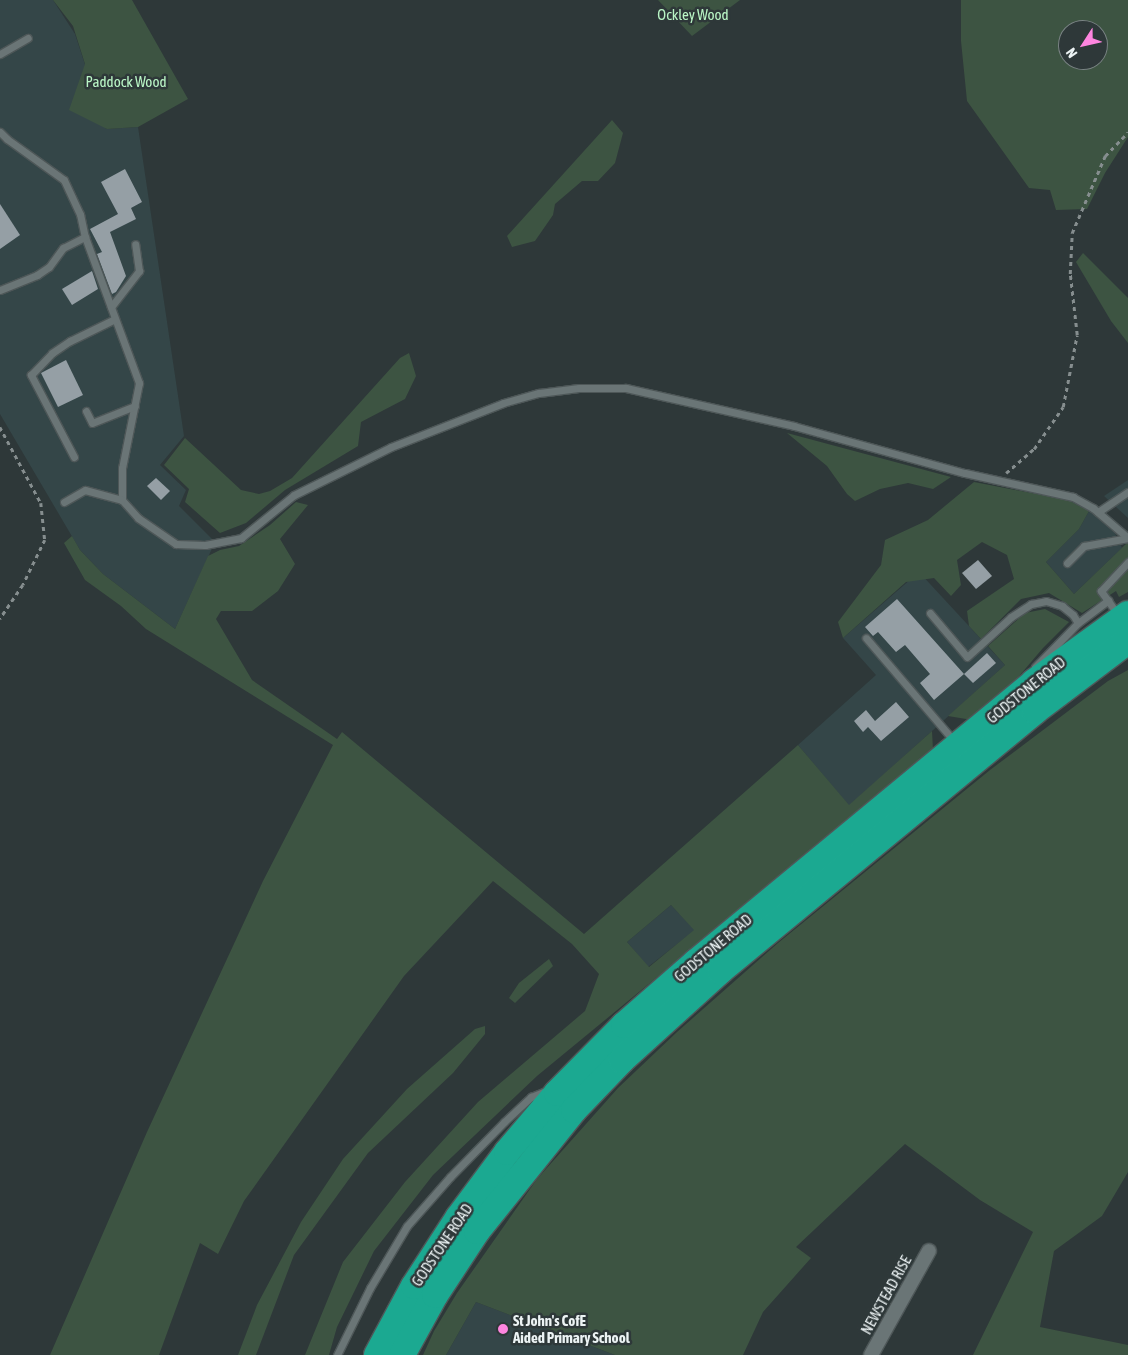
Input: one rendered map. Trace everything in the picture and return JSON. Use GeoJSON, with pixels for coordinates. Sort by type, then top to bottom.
{"type":"FeatureCollection","features":[{"type":"Feature","properties":{"kind":"highway","name":"GODSTONE ROAD"},"geometry":{"type":"LineString","coordinates":[[377,1355],[414,1286],[458,1218],[507,1152],[566,1083],[624,1025],[696,962],[957,745],[1012,700],[1121,618]]}},
{"type":"Feature","properties":{"kind":"highway","name":"GODSTONE ROAD"},"geometry":{"type":"LineString","coordinates":[[402,1355],[436,1295],[477,1231],[574,1110],[622,1060],[720,971],[1035,711],[1121,618]]}},
{"type":"Feature","properties":{"kind":"street","name":"NEWSTEAD RISE"},"geometry":{"type":"LineString","coordinates":[[871,1355],[929,1251]]}},
{"type":"Feature","properties":{"kind":"lane"},"geometry":{"type":"LineString","coordinates":[[0,54],[28,38]]}},
{"type":"Feature","properties":{"kind":"lane"},"geometry":{"type":"LineString","coordinates":[[0,132],[64,180],[80,214],[85,237],[139,383],[122,468],[122,500]]}},
{"type":"Feature","properties":{"kind":"lane"},"geometry":{"type":"LineString","coordinates":[[0,290],[37,275],[49,267],[63,248],[85,237]]}},
{"type":"Feature","properties":{"kind":"lane"},"geometry":{"type":"LineString","coordinates":[[111,307],[139,271],[135,244]]}},
{"type":"Feature","properties":{"kind":"lane"},"geometry":{"type":"LineString","coordinates":[[74,457],[31,375],[52,353],[70,341],[115,318]]}},
{"type":"Feature","properties":{"kind":"lane"},"geometry":{"type":"LineString","coordinates":[[64,502],[85,490],[122,500],[138,518],[176,544],[224,543],[241,538],[257,527],[294,494],[391,447],[503,403],[539,393],[579,388],[626,388],[794,426],[998,480],[1073,497],[1098,512],[1128,538],[1084,546],[1067,563]]}},
{"type":"Feature","properties":{"kind":"lane"},"geometry":{"type":"LineString","coordinates":[[86,411],[92,423],[135,406]]}},
{"type":"Feature","properties":{"kind":"lane"},"geometry":{"type":"LineString","coordinates":[[1098,512],[1128,492]]}},
{"type":"Feature","properties":{"kind":"lane"},"geometry":{"type":"LineString","coordinates":[[1032,671],[1047,653],[1078,623],[1121,618],[1101,591],[1128,562]]}},
{"type":"Feature","properties":{"kind":"lane"},"geometry":{"type":"LineString","coordinates":[[930,613],[967,657],[1011,617],[1031,604],[1046,601],[1062,606],[1073,615],[1078,623]]}},
{"type":"Feature","properties":{"kind":"lane"},"geometry":{"type":"LineString","coordinates":[[866,638],[957,745]]}},
{"type":"Feature","properties":{"kind":"lane"},"geometry":{"type":"LineString","coordinates":[[1012,700],[1027,678]]}},
{"type":"Feature","properties":{"kind":"lane"},"geometry":{"type":"LineString","coordinates":[[337,1355],[370,1288],[407,1226],[450,1177],[531,1097],[566,1083]]}},
{"type":"Feature","properties":{"kind":"path"},"geometry":{"type":"LineString","coordinates":[[998,480],[1034,449],[1063,406],[1078,335],[1070,274],[1072,233],[1105,156],[1128,132]]}},
{"type":"Feature","properties":{"kind":"path"},"geometry":{"type":"LineString","coordinates":[[0,427],[41,503],[45,540],[23,585],[0,619]]}},
{"type":"Feature","properties":{"kind":"shaded area"},"geometry":{"type":"Polygon","coordinates":[[[0,0],[53,0],[75,34],[106,129],[138,127],[184,436],[160,465],[186,490],[179,506],[215,542],[175,629],[103,574],[80,550],[0,414],[0,0]]]}},
{"type":"Feature","properties":{"kind":"shaded area"},"geometry":{"type":"Polygon","coordinates":[[[1128,480],[1128,518],[1104,496],[1128,480]]]}},
{"type":"Feature","properties":{"kind":"shaded area"},"geometry":{"type":"Polygon","coordinates":[[[1089,511],[1115,533],[1122,548],[1074,594],[1046,562],[1079,529],[1089,511]]]}},
{"type":"Feature","properties":{"kind":"shaded area"},"geometry":{"type":"Polygon","coordinates":[[[919,572],[1005,665],[849,806],[798,745],[876,675],[843,638],[919,572]]]}},
{"type":"Feature","properties":{"kind":"shaded area"},"geometry":{"type":"Polygon","coordinates":[[[671,905],[695,930],[648,967],[627,942],[671,905]]]}},
{"type":"Feature","properties":{"kind":"shaded area","name":"St John's CofE Aided Primary School"},"geometry":{"type":"Polygon","coordinates":[[[476,1302],[615,1355],[446,1355],[476,1302]]]}},
{"type":"Feature","properties":{"kind":"green space","name":"Paddock Wood"},"geometry":{"type":"Polygon","coordinates":[[[53,0],[132,0],[188,99],[138,127],[107,129],[69,110],[85,64],[73,26],[53,0]]]}},
{"type":"Feature","properties":{"kind":"green space","name":"Ockley Wood"},"geometry":{"type":"Polygon","coordinates":[[[658,0],[740,0],[692,36],[658,0]]]}},
{"type":"Feature","properties":{"kind":"green space"},"geometry":{"type":"Polygon","coordinates":[[[961,0],[1128,0],[1128,137],[1105,173],[1087,209],[1056,210],[1050,190],[1029,188],[967,101],[961,41],[961,0]]]}},
{"type":"Feature","properties":{"kind":"green space"},"geometry":{"type":"Polygon","coordinates":[[[612,120],[623,133],[615,163],[598,181],[582,181],[555,204],[553,215],[535,241],[512,247],[507,236],[612,120]]]}},
{"type":"Feature","properties":{"kind":"green space"},"geometry":{"type":"Polygon","coordinates":[[[1083,253],[1128,298],[1128,343],[1111,321],[1076,262],[1083,253]]]}},
{"type":"Feature","properties":{"kind":"green space"},"geometry":{"type":"Polygon","coordinates":[[[409,353],[416,376],[405,399],[361,422],[358,446],[285,490],[246,523],[220,533],[185,502],[189,489],[164,465],[185,438],[241,490],[259,494],[270,491],[292,478],[400,358],[409,353]]]}},
{"type":"Feature","properties":{"kind":"green space"},"geometry":{"type":"Polygon","coordinates":[[[787,433],[951,477],[933,489],[908,483],[880,489],[855,501],[847,494],[827,466],[787,433]]]}},
{"type":"Feature","properties":{"kind":"green space"},"geometry":{"type":"Polygon","coordinates":[[[974,482],[1068,500],[1089,511],[1079,529],[1046,562],[1074,594],[1128,542],[1128,592],[1119,597],[1116,591],[1082,613],[1049,593],[1021,599],[981,639],[969,626],[967,611],[1014,579],[1007,555],[982,542],[957,560],[961,585],[951,596],[934,578],[906,582],[843,638],[838,622],[881,565],[885,540],[928,520],[974,482]]]}},
{"type":"Feature","properties":{"kind":"green space"},"geometry":{"type":"Polygon","coordinates":[[[296,502],[308,505],[280,539],[295,564],[278,591],[252,611],[221,611],[216,619],[252,680],[337,739],[342,732],[584,934],[798,745],[849,805],[932,731],[933,750],[537,1076],[433,1175],[374,1251],[337,1327],[329,1355],[305,1355],[343,1262],[405,1182],[478,1102],[585,1011],[599,974],[572,944],[493,881],[404,976],[244,1201],[218,1254],[200,1243],[159,1355],[50,1355],[147,1132],[263,881],[333,745],[146,629],[121,606],[85,580],[64,543],[72,536],[80,550],[103,574],[175,629],[208,556],[220,550],[239,546],[270,525],[296,502]],[[671,905],[627,942],[649,967],[694,930],[671,905]]]}},
{"type":"Feature","properties":{"kind":"green space"},"geometry":{"type":"Polygon","coordinates":[[[1045,609],[1069,622],[1043,648],[1014,682],[972,720],[948,716],[1005,665],[988,646],[1025,613],[1045,609]]]}},
{"type":"Feature","properties":{"kind":"green space"},"geometry":{"type":"Polygon","coordinates":[[[1128,670],[1128,1172],[1102,1216],[1054,1251],[1040,1327],[1128,1345],[1128,1355],[973,1355],[1033,1232],[980,1200],[905,1144],[796,1247],[811,1258],[763,1312],[743,1355],[615,1355],[476,1302],[446,1355],[423,1355],[434,1331],[457,1293],[537,1179],[618,1088],[677,1032],[778,943],[990,770],[1108,681],[1128,670]]]}},
{"type":"Feature","properties":{"kind":"green space"},"geometry":{"type":"Polygon","coordinates":[[[549,959],[553,966],[515,1003],[509,998],[519,983],[549,959]]]}},
{"type":"Feature","properties":{"kind":"green space"},"geometry":{"type":"Polygon","coordinates":[[[485,1026],[485,1034],[453,1073],[368,1153],[294,1255],[256,1355],[238,1355],[257,1305],[301,1222],[343,1159],[407,1089],[475,1029],[485,1026]]]}},
{"type":"Feature","properties":{"kind":"building"},"geometry":{"type":"Polygon","coordinates":[[[125,169],[142,202],[131,208],[136,219],[110,232],[126,276],[116,292],[112,294],[97,254],[102,252],[90,229],[118,214],[101,182],[125,169]]]}},
{"type":"Feature","properties":{"kind":"building"},"geometry":{"type":"Polygon","coordinates":[[[0,204],[20,235],[0,249],[0,204]]]}},
{"type":"Feature","properties":{"kind":"building"},"geometry":{"type":"Polygon","coordinates":[[[92,271],[98,289],[72,305],[62,289],[92,271]]]}},
{"type":"Feature","properties":{"kind":"building"},"geometry":{"type":"Polygon","coordinates":[[[66,360],[83,395],[58,407],[41,373],[66,360]]]}},
{"type":"Feature","properties":{"kind":"building"},"geometry":{"type":"Polygon","coordinates":[[[156,478],[170,491],[161,500],[147,486],[156,478]]]}},
{"type":"Feature","properties":{"kind":"building"},"geometry":{"type":"Polygon","coordinates":[[[978,560],[992,576],[976,589],[962,573],[978,560]]]}},
{"type":"Feature","properties":{"kind":"building"},"geometry":{"type":"Polygon","coordinates":[[[897,599],[964,674],[934,700],[920,683],[930,674],[905,645],[896,652],[878,632],[873,636],[865,627],[897,599]]]}},
{"type":"Feature","properties":{"kind":"building"},"geometry":{"type":"Polygon","coordinates":[[[987,653],[996,663],[973,683],[964,674],[987,653]]]}},
{"type":"Feature","properties":{"kind":"building"},"geometry":{"type":"Polygon","coordinates":[[[896,702],[909,717],[881,741],[868,727],[863,732],[854,721],[866,710],[875,721],[896,702]]]}},
{"type":"Feature","properties":{"kind":"place","name":"St John's CofE Aided Primary School"},"geometry":{"type":"Point","coordinates":[503,1329]}}]}
